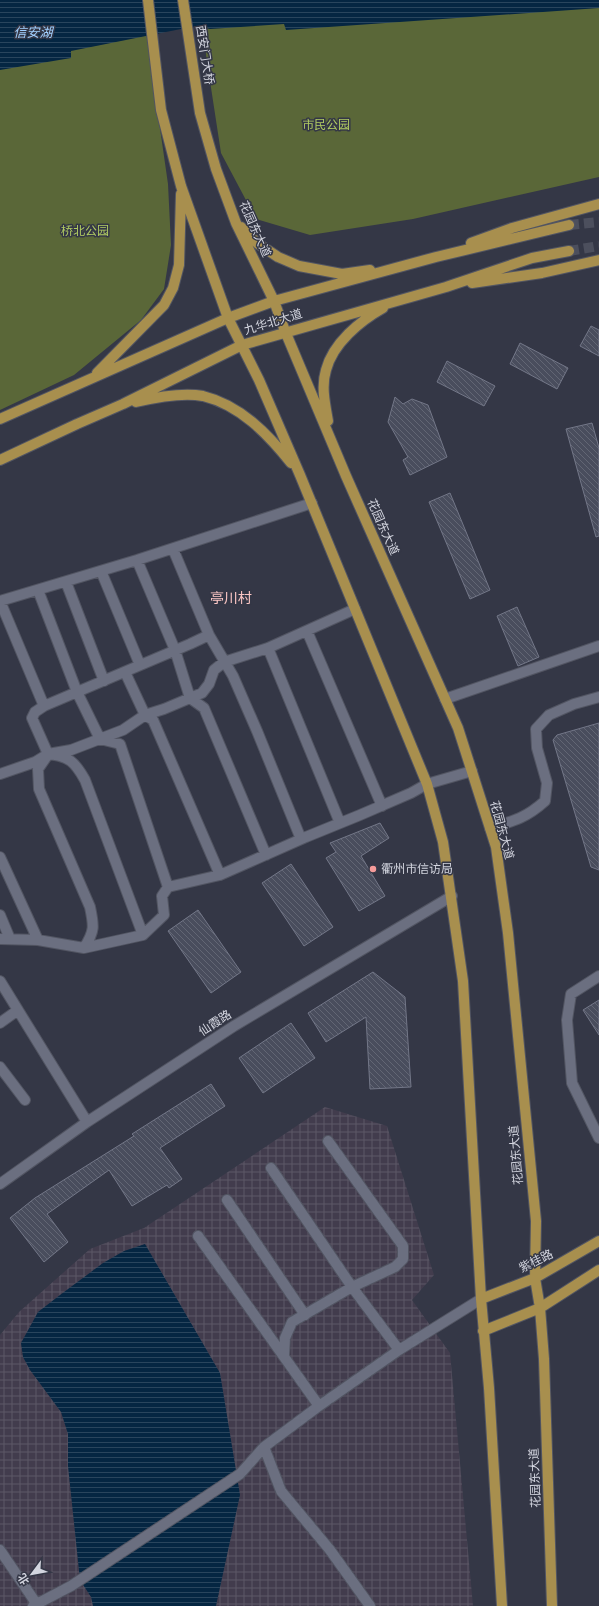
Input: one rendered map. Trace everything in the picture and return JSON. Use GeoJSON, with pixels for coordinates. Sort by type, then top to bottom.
{"type":"FeatureCollection","features":[{"type":"Feature","properties":{"kind":"main road"},"geometry":{"type":"LineString","coordinates":[[148,0],[161,110],[181,186],[228,318],[242,345],[300,475],[427,784],[443,842],[452,896],[463,981],[481,1299],[489,1388],[502,1606]]}},
{"type":"Feature","properties":{"kind":"main road","name":"西安门大桥"},"geometry":{"type":"LineString","coordinates":[[183,0],[200,114]]}},
{"type":"Feature","properties":{"kind":"main road","name":"花园东大道"},"geometry":{"type":"LineString","coordinates":[[200,114],[216,169],[236,222],[274,301],[285,331],[349,483],[458,728],[496,846],[508,934],[536,1221],[535,1278],[540,1308],[544,1359],[552,1606]]}},
{"type":"Feature","properties":{"kind":"main road"},"geometry":{"type":"LineString","coordinates":[[92,378],[164,305],[173,288],[179,265],[181,186]]}},
{"type":"Feature","properties":{"kind":"main road"},"geometry":{"type":"LineString","coordinates":[[436,257],[512,228],[599,204]]}},
{"type":"Feature","properties":{"kind":"main road"},"geometry":{"type":"LineString","coordinates":[[236,222],[257,242],[278,257],[299,266],[342,274],[413,264]]}},
{"type":"Feature","properties":{"kind":"main road","name":"九华北大道"},"geometry":{"type":"LineString","coordinates":[[0,419],[228,318],[274,301],[436,257],[569,226]]}},
{"type":"Feature","properties":{"kind":"main road","name":"九华北大道"},"geometry":{"type":"LineString","coordinates":[[0,460],[123,404],[242,345],[285,331],[446,287],[532,258],[569,251]]}},
{"type":"Feature","properties":{"kind":"main road"},"geometry":{"type":"LineString","coordinates":[[446,287],[542,273],[599,260]]}},
{"type":"Feature","properties":{"kind":"main road"},"geometry":{"type":"LineString","coordinates":[[331,439],[324,394],[325,370],[332,354],[357,326],[373,314],[395,301]]}},
{"type":"Feature","properties":{"kind":"main road"},"geometry":{"type":"LineString","coordinates":[[123,404],[160,397],[185,395],[202,396],[223,403],[240,412],[255,424],[280,449],[300,475]]}},
{"type":"Feature","properties":{"kind":"main road","name":"紫桂路"},"geometry":{"type":"LineString","coordinates":[[481,1299],[535,1278],[599,1241]]}},
{"type":"Feature","properties":{"kind":"main road"},"geometry":{"type":"LineString","coordinates":[[483,1331],[540,1308],[599,1270]]}},
{"type":"Feature","properties":{"kind":"street"},"geometry":{"type":"LineString","coordinates":[[44,706],[0,601],[173,549],[246,524],[312,504]]}},
{"type":"Feature","properties":{"kind":"street"},"geometry":{"type":"LineString","coordinates":[[173,549],[209,635],[233,676],[301,839]]}},
{"type":"Feature","properties":{"kind":"street"},"geometry":{"type":"LineString","coordinates":[[137,560],[175,650],[190,698],[204,708],[266,855]]}},
{"type":"Feature","properties":{"kind":"street"},"geometry":{"type":"LineString","coordinates":[[101,571],[140,665]]}},
{"type":"Feature","properties":{"kind":"street"},"geometry":{"type":"LineString","coordinates":[[66,582],[104,681]]}},
{"type":"Feature","properties":{"kind":"street"},"geometry":{"type":"LineString","coordinates":[[38,590],[77,692],[100,739],[120,744],[168,887]]}},
{"type":"Feature","properties":{"kind":"street"},"geometry":{"type":"LineString","coordinates":[[0,774],[35,762],[48,754],[71,750],[123,730],[145,715],[164,709],[202,693],[209,684],[214,670],[224,662],[268,648],[355,609]]}},
{"type":"Feature","properties":{"kind":"street"},"geometry":{"type":"LineString","coordinates":[[307,631],[382,806]]}},
{"type":"Feature","properties":{"kind":"street"},"geometry":{"type":"LineString","coordinates":[[48,754],[32,718],[34,712],[44,706],[209,635]]}},
{"type":"Feature","properties":{"kind":"street"},"geometry":{"type":"LineString","coordinates":[[444,699],[599,646]]}},
{"type":"Feature","properties":{"kind":"street"},"geometry":{"type":"LineString","coordinates":[[268,648],[340,823]]}},
{"type":"Feature","properties":{"kind":"street"},"geometry":{"type":"LineString","coordinates":[[125,672],[145,715],[153,720],[220,875]]}},
{"type":"Feature","properties":{"kind":"street"},"geometry":{"type":"LineString","coordinates":[[490,828],[512,822],[532,813],[545,801],[547,783],[537,748],[536,729],[549,715],[574,704],[599,697]]}},
{"type":"Feature","properties":{"kind":"street"},"geometry":{"type":"LineString","coordinates":[[48,754],[67,757],[78,768],[144,935]]}},
{"type":"Feature","properties":{"kind":"street"},"geometry":{"type":"LineString","coordinates":[[48,754],[38,769],[39,789],[90,907],[94,925],[92,936],[84,948]]}},
{"type":"Feature","properties":{"kind":"street"},"geometry":{"type":"LineString","coordinates":[[0,915],[5,939],[38,940],[84,948],[144,935],[164,915],[162,896],[168,887],[220,875],[301,839],[382,806],[427,784],[472,771]]}},
{"type":"Feature","properties":{"kind":"street"},"geometry":{"type":"LineString","coordinates":[[0,857],[38,940]]}},
{"type":"Feature","properties":{"kind":"street","name":"仙霞路"},"geometry":{"type":"LineString","coordinates":[[0,1184],[87,1122],[234,1026],[452,896]]}},
{"type":"Feature","properties":{"kind":"street"},"geometry":{"type":"LineString","coordinates":[[599,976],[571,994],[567,1020],[572,1083],[599,1138]]}},
{"type":"Feature","properties":{"kind":"street"},"geometry":{"type":"LineString","coordinates":[[0,981],[87,1122]]}},
{"type":"Feature","properties":{"kind":"street"},"geometry":{"type":"LineString","coordinates":[[0,1023],[18,1010]]}},
{"type":"Feature","properties":{"kind":"street"},"geometry":{"type":"LineString","coordinates":[[0,1067],[25,1100]]}},
{"type":"Feature","properties":{"kind":"street"},"geometry":{"type":"LineString","coordinates":[[284,1356],[285,1338],[292,1322],[352,1287],[395,1267],[403,1259],[403,1246],[328,1141]]}},
{"type":"Feature","properties":{"kind":"street"},"geometry":{"type":"LineString","coordinates":[[271,1168],[352,1287],[399,1350]]}},
{"type":"Feature","properties":{"kind":"street"},"geometry":{"type":"LineString","coordinates":[[227,1200],[305,1314]]}},
{"type":"Feature","properties":{"kind":"street"},"geometry":{"type":"LineString","coordinates":[[198,1236],[319,1406]]}},
{"type":"Feature","properties":{"kind":"street"},"geometry":{"type":"LineString","coordinates":[[0,1550],[36,1605],[71,1586],[240,1474],[264,1447],[319,1406],[399,1350],[481,1299]]}},
{"type":"Feature","properties":{"kind":"street"},"geometry":{"type":"LineString","coordinates":[[264,1447],[281,1490],[330,1550],[370,1606]]}},
{"type":"Feature","properties":{"kind":"shaded area"},"geometry":{"type":"Polygon","coordinates":[[[325,1107],[387,1126],[434,1275],[412,1300],[450,1353],[473,1606],[0,1606],[0,1335],[19,1312],[90,1249],[144,1228],[325,1107]]]}},
{"type":"Feature","properties":{"kind":"green space","name":"市民公园"},"geometry":{"type":"Polygon","coordinates":[[[599,5],[599,177],[413,219],[310,235],[256,219],[221,153],[206,55],[205,26],[599,5]]]}},
{"type":"Feature","properties":{"kind":"green space","name":"桥北公园"},"geometry":{"type":"Polygon","coordinates":[[[146,31],[168,184],[171,245],[164,289],[141,320],[74,375],[0,410],[0,57],[146,31]]]}},
{"type":"Feature","properties":{"kind":"water","name":"信安湖"},"geometry":{"type":"Polygon","coordinates":[[[0,0],[599,0],[599,8],[286,30],[284,24],[210,29],[196,26],[71,51],[71,58],[0,70],[0,0]]]}},
{"type":"Feature","properties":{"kind":"water"},"geometry":{"type":"Polygon","coordinates":[[[145,1244],[220,1373],[240,1495],[216,1606],[93,1606],[91,1597],[80,1580],[68,1466],[68,1434],[61,1412],[30,1370],[23,1357],[21,1343],[38,1312],[103,1263],[124,1251],[145,1244]]]}},
{"type":"Feature","properties":{"kind":"building"},"geometry":{"type":"Polygon","coordinates":[[[591,326],[599,330],[599,356],[580,346],[591,326]]]}},
{"type":"Feature","properties":{"kind":"building"},"geometry":{"type":"Polygon","coordinates":[[[520,343],[568,368],[557,389],[510,364],[520,343]]]}},
{"type":"Feature","properties":{"kind":"building"},"geometry":{"type":"Polygon","coordinates":[[[447,361],[495,386],[484,406],[437,382],[447,361]]]}},
{"type":"Feature","properties":{"kind":"building"},"geometry":{"type":"Polygon","coordinates":[[[395,397],[403,404],[412,399],[428,405],[447,457],[410,475],[403,460],[408,457],[388,422],[395,397]]]}},
{"type":"Feature","properties":{"kind":"building"},"geometry":{"type":"Polygon","coordinates":[[[592,423],[599,448],[599,536],[596,537],[566,429],[592,423]]]}},
{"type":"Feature","properties":{"kind":"building"},"geometry":{"type":"Polygon","coordinates":[[[450,493],[490,590],[470,599],[429,502],[450,493]]]}},
{"type":"Feature","properties":{"kind":"building"},"geometry":{"type":"Polygon","coordinates":[[[517,607],[539,657],[518,666],[497,616],[517,607]]]}},
{"type":"Feature","properties":{"kind":"building"},"geometry":{"type":"Polygon","coordinates":[[[599,723],[599,870],[591,867],[553,740],[557,735],[599,723]]]}},
{"type":"Feature","properties":{"kind":"building"},"geometry":{"type":"Polygon","coordinates":[[[380,823],[389,838],[361,856],[385,896],[359,911],[326,858],[336,852],[330,843],[380,823]]]}},
{"type":"Feature","properties":{"kind":"building"},"geometry":{"type":"Polygon","coordinates":[[[291,864],[333,927],[304,946],[262,883],[291,864]]]}},
{"type":"Feature","properties":{"kind":"building"},"geometry":{"type":"Polygon","coordinates":[[[198,910],[241,972],[211,993],[168,931],[198,910]]]}},
{"type":"Feature","properties":{"kind":"building"},"geometry":{"type":"Polygon","coordinates":[[[373,972],[405,997],[411,1087],[370,1089],[366,1017],[326,1042],[308,1013],[373,972]]]}},
{"type":"Feature","properties":{"kind":"building"},"geometry":{"type":"Polygon","coordinates":[[[599,1000],[599,1035],[583,1010],[599,1000]]]}},
{"type":"Feature","properties":{"kind":"building"},"geometry":{"type":"Polygon","coordinates":[[[291,1023],[315,1058],[263,1093],[239,1058],[291,1023]]]}},
{"type":"Feature","properties":{"kind":"building"},"geometry":{"type":"Polygon","coordinates":[[[211,1084],[225,1106],[160,1148],[182,1179],[169,1188],[167,1185],[132,1206],[109,1170],[47,1214],[68,1242],[44,1262],[10,1218],[35,1198],[134,1136],[132,1134],[211,1084]]]}},
{"type":"Feature","properties":{"kind":"tunnel"},"geometry":{"type":"LineString","coordinates":[[569,225],[599,222]]}},
{"type":"Feature","properties":{"kind":"tunnel"},"geometry":{"type":"LineString","coordinates":[[569,251],[599,246]]}},
{"type":"Feature","properties":{"kind":"place","name":"衢州市信访局"},"geometry":{"type":"Point","coordinates":[373,869]}},
{"type":"Feature","properties":{"kind":"district","name":"亭川村"},"geometry":{"type":"Point","coordinates":[231,598]}}]}
